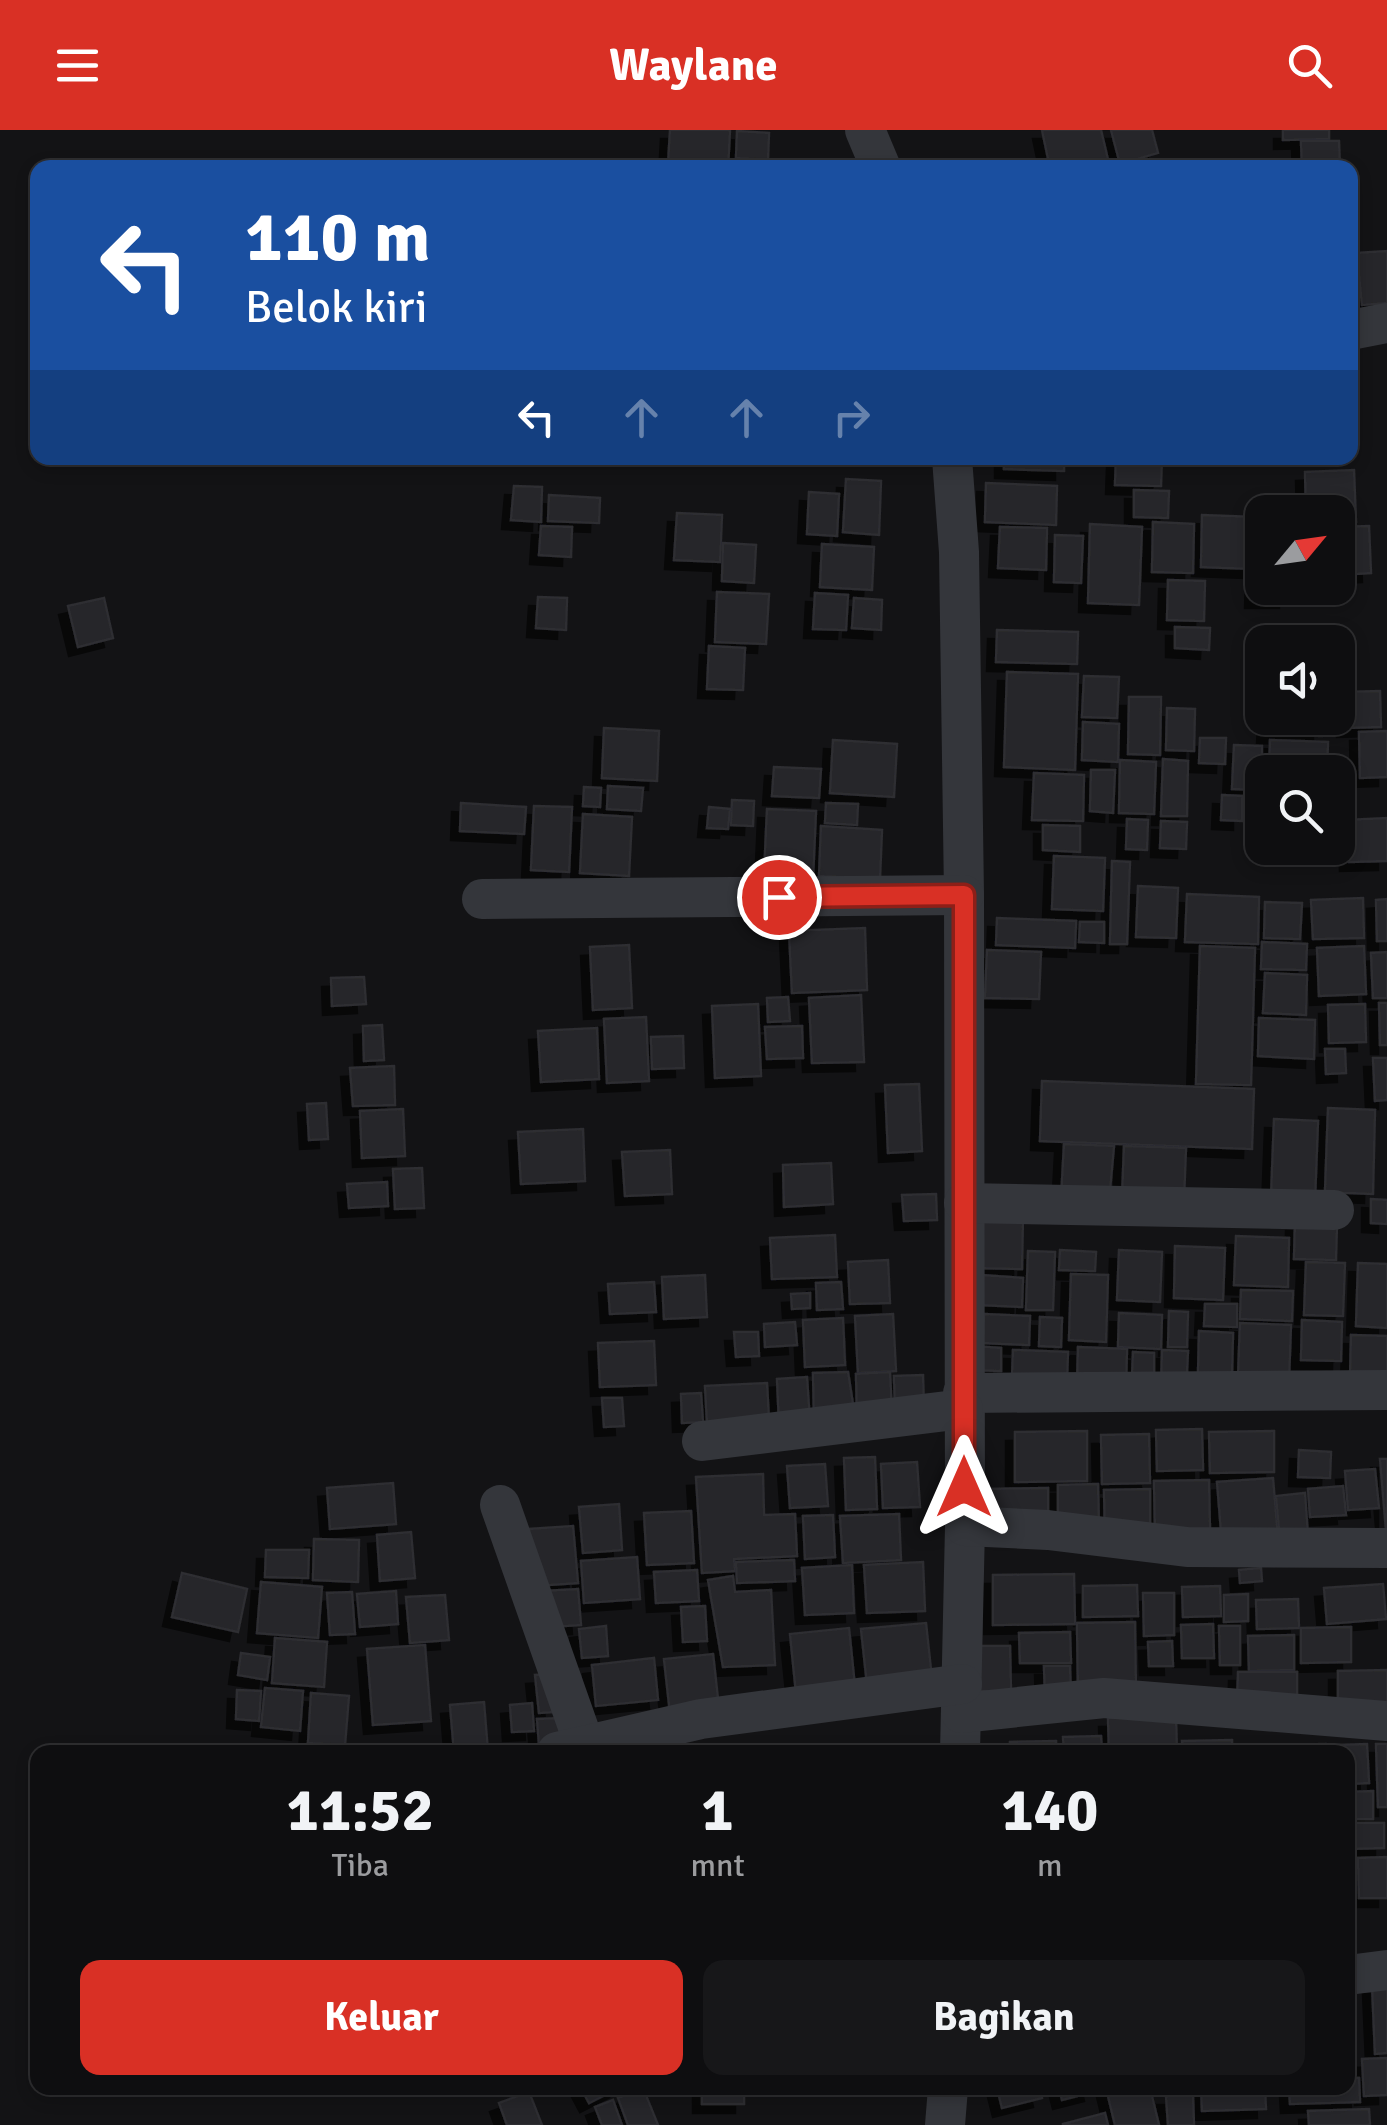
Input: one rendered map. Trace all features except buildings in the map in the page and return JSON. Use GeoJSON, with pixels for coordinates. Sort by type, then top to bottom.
{"type":"FeatureCollection","features":[{"type":"Feature","properties":{"kind":"street"},"geometry":{"type":"LineString","coordinates":[[865,130],[877,160]]}},
{"type":"Feature","properties":{"kind":"street"},"geometry":{"type":"LineString","coordinates":[[1358,329],[1387,324]]}},
{"type":"Feature","properties":{"kind":"street"},"geometry":{"type":"LineString","coordinates":[[953,465],[959,552],[964,895],[965,1526],[961,1717]]}},
{"type":"Feature","properties":{"kind":"street"},"geometry":{"type":"LineString","coordinates":[[482,900],[964,895]]}},
{"type":"Feature","properties":{"kind":"street"},"geometry":{"type":"LineString","coordinates":[[964,1204],[1334,1210]]}},
{"type":"Feature","properties":{"kind":"street"},"geometry":{"type":"LineString","coordinates":[[702,1441],[963,1401],[1387,1390]]}},
{"type":"Feature","properties":{"kind":"street"},"geometry":{"type":"LineString","coordinates":[[500,1504],[574,1745]]}},
{"type":"Feature","properties":{"kind":"street"},"geometry":{"type":"LineString","coordinates":[[965,1526],[1048,1530],[1187,1547],[1387,1548]]}},
{"type":"Feature","properties":{"kind":"street"},"geometry":{"type":"LineString","coordinates":[[599,1745],[701,1719],[961,1717],[1104,1698],[1387,1720]]}},
{"type":"Feature","properties":{"kind":"street"},"geometry":{"type":"LineString","coordinates":[[1355,1974],[1387,1970]]}},
{"type":"Feature","properties":{"kind":"street"},"geometry":{"type":"LineString","coordinates":[[946,2125],[948,2095]]}},
{"type":"Feature","properties":{"kind":"route"},"geometry":{"type":"LineString","coordinates":[[779,897],[964,895],[964,1487]]}}]}
